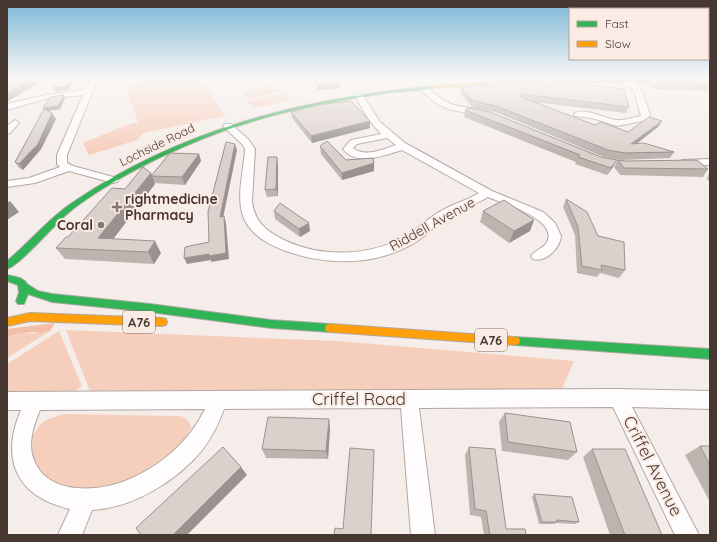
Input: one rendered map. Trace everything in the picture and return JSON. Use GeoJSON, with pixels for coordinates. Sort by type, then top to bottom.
{"type":"FeatureCollection","features":[{"type":"Feature","properties":{"kind":"main road","name":"Lochside Road"},"geometry":{"type":"LineString","coordinates":[[7,266],[21,255],[57,218],[113,180],[171,149],[228,126],[260,116],[320,103]]}},
{"type":"Feature","properties":{"kind":"main road"},"geometry":{"type":"LineString","coordinates":[[7,278],[17,280],[17,268],[21,255]]}},
{"type":"Feature","properties":{"kind":"main road","name":"A76"},"geometry":{"type":"LineString","coordinates":[[17,280],[24,287],[35,294],[52,298],[150,308],[271,324]]}},
{"type":"Feature","properties":{"kind":"main road"},"geometry":{"type":"LineString","coordinates":[[12,311],[24,293],[24,287]]}},
{"type":"Feature","properties":{"kind":"main road","name":"A76"},"geometry":{"type":"LineString","coordinates":[[7,322],[30,317],[171,322]]}},
{"type":"Feature","properties":{"kind":"main road","name":"A76"},"geometry":{"type":"LineString","coordinates":[[187,322],[271,324],[710,354]]}},
{"type":"Feature","properties":{"kind":"street"},"geometry":{"type":"LineString","coordinates":[[7,107],[18,103]]}},
{"type":"Feature","properties":{"kind":"street"},"geometry":{"type":"LineString","coordinates":[[84,103],[62,155],[62,164],[69,168],[113,180]]}},
{"type":"Feature","properties":{"kind":"street"},"geometry":{"type":"LineString","coordinates":[[362,103],[369,115],[388,135],[404,146],[487,193],[538,214],[548,223],[554,232],[555,242],[549,250],[538,256]]}},
{"type":"Feature","properties":{"kind":"street"},"geometry":{"type":"LineString","coordinates":[[439,103],[444,106],[481,112],[495,116]]}},
{"type":"Feature","properties":{"kind":"street"},"geometry":{"type":"LineString","coordinates":[[578,114],[593,116],[617,123],[641,120],[646,116],[642,103]]}},
{"type":"Feature","properties":{"kind":"street"},"geometry":{"type":"LineString","coordinates":[[7,131],[15,123]]}},
{"type":"Feature","properties":{"kind":"street"},"geometry":{"type":"LineString","coordinates":[[615,133],[614,125],[617,123]]}},
{"type":"Feature","properties":{"kind":"street","name":"Riddell Avenue"},"geometry":{"type":"LineString","coordinates":[[228,126],[246,142],[250,149],[246,207],[253,223],[264,235],[294,250],[326,256],[346,257],[386,250],[408,241],[438,218],[476,200],[487,193]]}},
{"type":"Feature","properties":{"kind":"street"},"geometry":{"type":"LineString","coordinates":[[388,135],[354,142],[348,149],[355,154],[363,156],[404,146]]}},
{"type":"Feature","properties":{"kind":"street"},"geometry":{"type":"LineString","coordinates":[[670,163],[710,162]]}},
{"type":"Feature","properties":{"kind":"street"},"geometry":{"type":"LineString","coordinates":[[7,184],[31,181],[69,168]]}},
{"type":"Feature","properties":{"kind":"street","name":"Criffel Road"},"geometry":{"type":"LineString","coordinates":[[7,401],[618,398],[710,400]]}},
{"type":"Feature","properties":{"kind":"street","name":"Criffel Avenue"},"geometry":{"type":"LineString","coordinates":[[618,398],[687,535]]}},
{"type":"Feature","properties":{"kind":"street"},"geometry":{"type":"LineString","coordinates":[[409,399],[424,535]]}},
{"type":"Feature","properties":{"kind":"street"},"geometry":{"type":"LineString","coordinates":[[34,401],[25,421],[21,445],[25,467],[38,485],[58,496],[84,500],[115,496],[145,484],[173,465],[196,443],[211,419],[218,400]]}},
{"type":"Feature","properties":{"kind":"street"},"geometry":{"type":"LineString","coordinates":[[70,535],[84,500]]}},
{"type":"Feature","properties":{"kind":"shaded area"},"geometry":{"type":"Polygon","coordinates":[[[131,103],[217,103],[225,116],[143,133],[137,140],[89,155],[83,143],[129,124],[138,122],[131,103]]]}},
{"type":"Feature","properties":{"kind":"shaded area"},"geometry":{"type":"Polygon","coordinates":[[[248,103],[276,103],[255,108],[248,103]]]}},
{"type":"Feature","properties":{"kind":"shaded area"},"geometry":{"type":"Polygon","coordinates":[[[55,323],[50,331],[13,335],[7,338],[7,329],[55,323]]]}},
{"type":"Feature","properties":{"kind":"shaded area"},"geometry":{"type":"Polygon","coordinates":[[[66,330],[337,341],[574,361],[561,391],[91,394],[66,330]]]}},
{"type":"Feature","properties":{"kind":"shaded area"},"geometry":{"type":"Polygon","coordinates":[[[50,331],[7,358],[7,338],[23,334],[50,331]]]}},
{"type":"Feature","properties":{"kind":"shaded area"},"geometry":{"type":"Polygon","coordinates":[[[59,331],[82,386],[71,394],[7,395],[7,364],[59,331]]]}},
{"type":"Feature","properties":{"kind":"shaded area"},"geometry":{"type":"Polygon","coordinates":[[[63,414],[180,416],[188,420],[191,428],[179,446],[139,476],[124,484],[86,491],[49,483],[37,470],[33,456],[32,437],[39,426],[46,420],[63,414]]]}},
{"type":"Feature","properties":{"kind":"building"},"geometry":{"type":"Polygon","coordinates":[[[46,103],[59,103],[58,106],[43,108],[46,103]]]}},
{"type":"Feature","properties":{"kind":"building"},"geometry":{"type":"Polygon","coordinates":[[[353,103],[370,121],[311,136],[291,112],[318,105],[353,103]]]}},
{"type":"Feature","properties":{"kind":"building"},"geometry":{"type":"Polygon","coordinates":[[[484,103],[538,103],[595,125],[601,122],[628,132],[649,117],[662,121],[631,144],[644,143],[674,152],[625,153],[608,150],[496,106],[484,103]]]}},
{"type":"Feature","properties":{"kind":"building"},"geometry":{"type":"Polygon","coordinates":[[[598,103],[628,103],[629,107],[598,103]]]}},
{"type":"Feature","properties":{"kind":"building"},"geometry":{"type":"Polygon","coordinates":[[[470,108],[490,112],[601,157],[617,160],[611,168],[578,157],[580,155],[465,110],[470,108]]]}},
{"type":"Feature","properties":{"kind":"building"},"geometry":{"type":"Polygon","coordinates":[[[44,109],[52,113],[38,144],[19,164],[15,162],[44,109]]]}},
{"type":"Feature","properties":{"kind":"building"},"geometry":{"type":"Polygon","coordinates":[[[327,141],[346,160],[373,158],[374,163],[342,173],[320,146],[327,141]]]}},
{"type":"Feature","properties":{"kind":"building"},"geometry":{"type":"Polygon","coordinates":[[[226,142],[235,144],[220,217],[224,216],[226,253],[184,258],[185,247],[209,242],[208,212],[226,142]]]}},
{"type":"Feature","properties":{"kind":"building"},"geometry":{"type":"Polygon","coordinates":[[[170,153],[199,154],[182,177],[151,176],[170,153]]]}},
{"type":"Feature","properties":{"kind":"building"},"geometry":{"type":"Polygon","coordinates":[[[268,157],[277,157],[276,189],[265,190],[268,157]]]}},
{"type":"Feature","properties":{"kind":"building"},"geometry":{"type":"Polygon","coordinates":[[[618,160],[697,160],[708,169],[624,168],[618,160]]]}},
{"type":"Feature","properties":{"kind":"building"},"geometry":{"type":"Polygon","coordinates":[[[143,167],[151,173],[98,238],[155,241],[148,252],[56,248],[66,237],[68,237],[112,188],[125,189],[143,167]]]}},
{"type":"Feature","properties":{"kind":"building"},"geometry":{"type":"Polygon","coordinates":[[[566,199],[587,212],[598,236],[624,242],[625,270],[601,265],[602,270],[582,266],[578,227],[566,199]]]}},
{"type":"Feature","properties":{"kind":"building"},"geometry":{"type":"Polygon","coordinates":[[[504,200],[534,220],[514,231],[483,211],[504,200]]]}},
{"type":"Feature","properties":{"kind":"building"},"geometry":{"type":"Polygon","coordinates":[[[280,203],[309,223],[299,229],[274,211],[280,203]]]}},
{"type":"Feature","properties":{"kind":"building"},"geometry":{"type":"Polygon","coordinates":[[[505,413],[570,422],[577,452],[508,442],[505,413]]]}},
{"type":"Feature","properties":{"kind":"building"},"geometry":{"type":"Polygon","coordinates":[[[268,417],[329,419],[326,451],[262,449],[268,417]]]}},
{"type":"Feature","properties":{"kind":"building"},"geometry":{"type":"Polygon","coordinates":[[[700,446],[710,446],[710,465],[700,446]]]}},
{"type":"Feature","properties":{"kind":"building"},"geometry":{"type":"Polygon","coordinates":[[[223,447],[241,467],[173,535],[141,535],[136,528],[223,447]]]}},
{"type":"Feature","properties":{"kind":"building"},"geometry":{"type":"Polygon","coordinates":[[[469,447],[495,449],[506,529],[525,529],[526,535],[490,535],[486,511],[475,509],[469,447]]]}},
{"type":"Feature","properties":{"kind":"building"},"geometry":{"type":"Polygon","coordinates":[[[350,448],[374,450],[371,535],[334,535],[335,528],[343,529],[350,448]]]}},
{"type":"Feature","properties":{"kind":"building"},"geometry":{"type":"Polygon","coordinates":[[[592,449],[625,449],[662,535],[625,535],[592,449]]]}},
{"type":"Feature","properties":{"kind":"building"},"geometry":{"type":"Polygon","coordinates":[[[534,494],[572,497],[579,522],[557,520],[557,522],[542,522],[534,494]]]}},
{"type":"Feature","properties":{"kind":"traffic: fast"},"geometry":{"type":"LineString","coordinates":[[7,266],[56,219],[74,205],[114,179],[156,157],[200,138],[245,122],[318,103]]}},
{"type":"Feature","properties":{"kind":"traffic: fast"},"geometry":{"type":"LineString","coordinates":[[7,278],[17,280],[22,283],[24,293],[21,301]]}},
{"type":"Feature","properties":{"kind":"traffic: fast"},"geometry":{"type":"LineString","coordinates":[[24,287],[35,294],[52,298],[150,308],[271,324],[330,328]]}},
{"type":"Feature","properties":{"kind":"traffic: fast"},"geometry":{"type":"LineString","coordinates":[[515,341],[710,354]]}},
{"type":"Feature","properties":{"kind":"traffic: slow"},"geometry":{"type":"LineString","coordinates":[[7,322],[30,317],[162,322]]}},
{"type":"Feature","properties":{"kind":"traffic: slow"},"geometry":{"type":"LineString","coordinates":[[330,328],[515,341]]}},
{"type":"Feature","properties":{"kind":"place","name":"rightmedicine Pharmacy"},"geometry":{"type":"Point","coordinates":[117,207]}},
{"type":"Feature","properties":{"kind":"place","name":"Coral"},"geometry":{"type":"Point","coordinates":[101,225]}}]}
